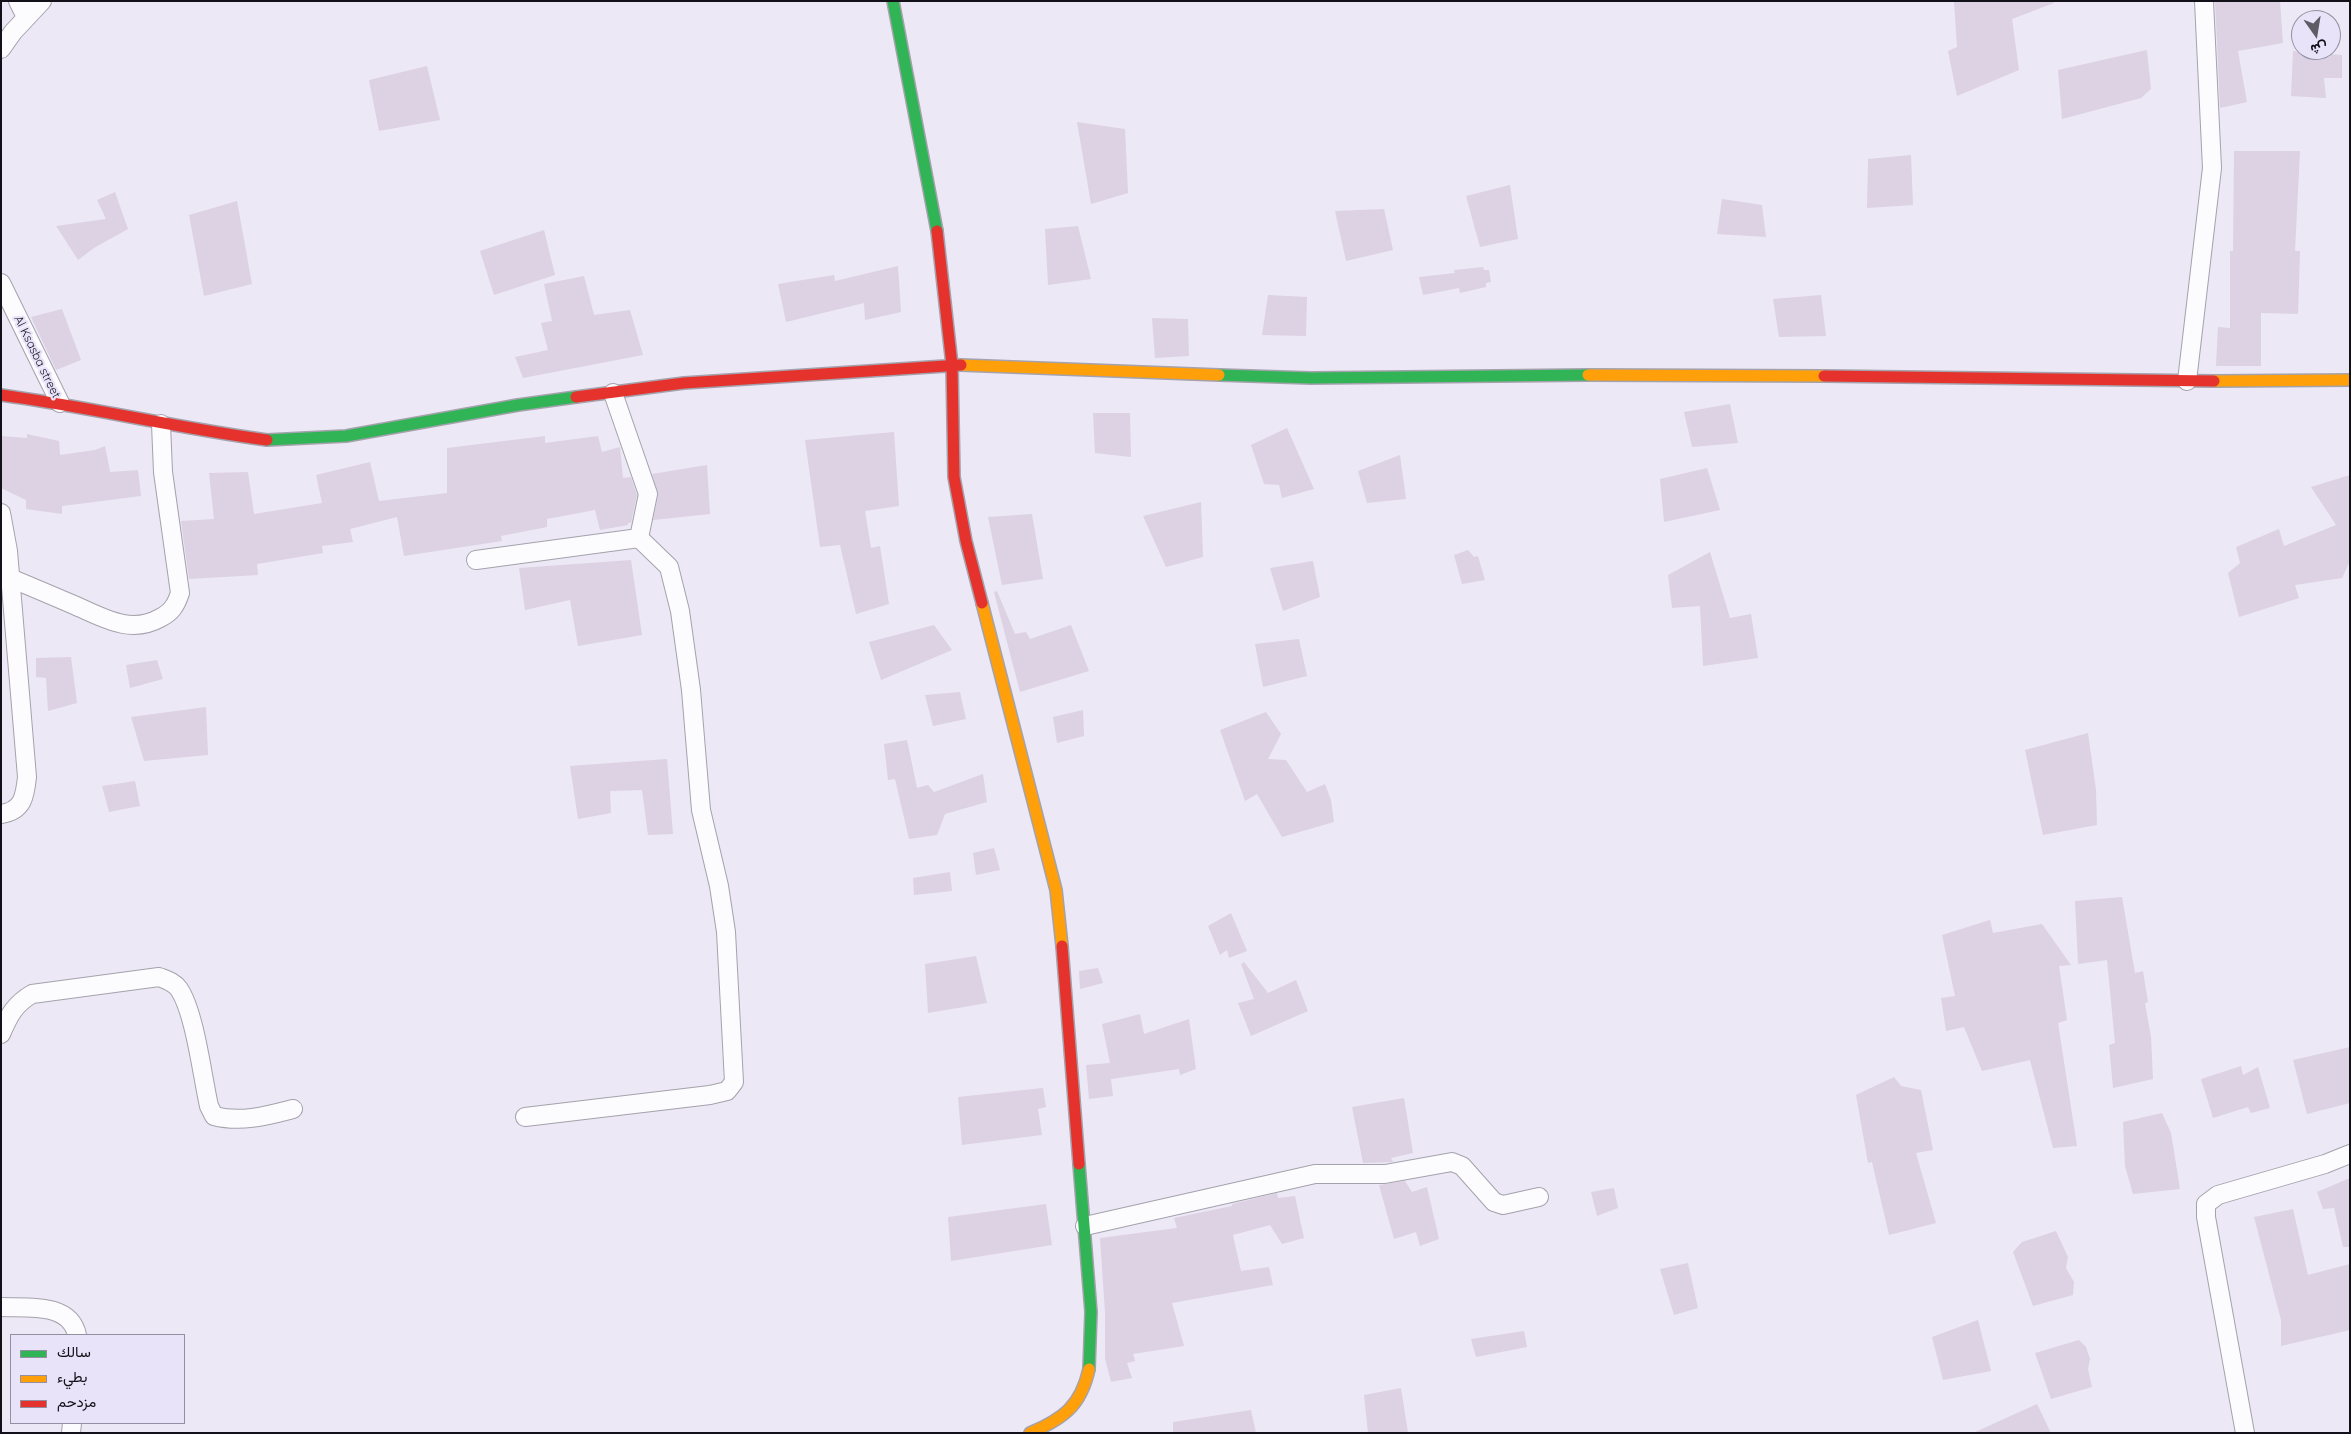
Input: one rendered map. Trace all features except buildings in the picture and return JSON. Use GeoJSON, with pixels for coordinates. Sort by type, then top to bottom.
{"type":"FeatureCollection","features":[{"type":"Feature","properties":{"kind":"street"},"geometry":{"type":"LineString","coordinates":[[18,1],[26,17]]}},
{"type":"Feature","properties":{"kind":"street"},"geometry":{"type":"LineString","coordinates":[[1,49],[26,17],[42,1]]}},
{"type":"Feature","properties":{"kind":"street"},"geometry":{"type":"LineString","coordinates":[[893,1],[938,234],[952,365],[954,477],[966,541],[1056,890],[1091,1312],[1092,1359],[1085,1389],[1072,1410],[1050,1426],[1030,1433]]}},
{"type":"Feature","properties":{"kind":"street"},"geometry":{"type":"LineString","coordinates":[[2187,381],[2212,168],[2204,1]]}},
{"type":"Feature","properties":{"kind":"street","name":"Al Ksasba street"},"geometry":{"type":"LineString","coordinates":[[1,282],[60,404]]}},
{"type":"Feature","properties":{"kind":"street"},"geometry":{"type":"LineString","coordinates":[[1,395],[60,404],[161,424],[270,440],[346,436],[564,398],[684,383],[952,365],[1311,378],[1714,374],[2187,381],[2350,380]]}},
{"type":"Feature","properties":{"kind":"street"},"geometry":{"type":"LineString","coordinates":[[613,393],[648,494],[639,538]]}},
{"type":"Feature","properties":{"kind":"street"},"geometry":{"type":"LineString","coordinates":[[10,578],[120,625],[140,626],[150,624],[176,606],[180,593],[163,472],[161,424]]}},
{"type":"Feature","properties":{"kind":"street"},"geometry":{"type":"LineString","coordinates":[[1,513],[8,551],[27,777],[25,794],[21,805],[10,813],[1,814]]}},
{"type":"Feature","properties":{"kind":"street"},"geometry":{"type":"LineString","coordinates":[[476,560],[639,538]]}},
{"type":"Feature","properties":{"kind":"street"},"geometry":{"type":"LineString","coordinates":[[525,1117],[710,1095],[727,1091],[734,1082],[726,932],[719,886],[701,810],[691,690],[680,611],[669,567],[639,538]]}},
{"type":"Feature","properties":{"kind":"street"},"geometry":{"type":"LineString","coordinates":[[1,1034],[9,1013],[19,1002],[32,994],[159,977],[171,981],[178,988],[188,1008],[209,1106],[214,1116],[228,1120],[250,1120],[293,1110]]}},
{"type":"Feature","properties":{"kind":"street"},"geometry":{"type":"LineString","coordinates":[[2245,1433],[2206,1217],[2206,1204],[2218,1195],[2325,1164],[2350,1154]]}},
{"type":"Feature","properties":{"kind":"street"},"geometry":{"type":"LineString","coordinates":[[1084,1226],[1315,1174],[1385,1174],[1452,1162],[1462,1166],[1494,1202],[1503,1206],[1539,1197]]}},
{"type":"Feature","properties":{"kind":"street"},"geometry":{"type":"LineString","coordinates":[[1,1307],[51,1310],[61,1313],[76,1329],[77,1334]]}},
{"type":"Feature","properties":{"kind":"traffic: fast"},"geometry":{"type":"LineString","coordinates":[[893,1],[937,231]]}},
{"type":"Feature","properties":{"kind":"traffic: fast"},"geometry":{"type":"LineString","coordinates":[[1219,375],[1311,378],[1588,375]]}},
{"type":"Feature","properties":{"kind":"traffic: fast"},"geometry":{"type":"LineString","coordinates":[[267,440],[346,436],[518,405],[576,397]]}},
{"type":"Feature","properties":{"kind":"traffic: fast"},"geometry":{"type":"LineString","coordinates":[[1079,1164],[1091,1312],[1089,1369]]}},
{"type":"Feature","properties":{"kind":"traffic: slow"},"geometry":{"type":"LineString","coordinates":[[961,365],[1219,375]]}},
{"type":"Feature","properties":{"kind":"traffic: slow"},"geometry":{"type":"LineString","coordinates":[[1588,375],[1824,376]]}},
{"type":"Feature","properties":{"kind":"traffic: slow"},"geometry":{"type":"LineString","coordinates":[[2214,381],[2350,380]]}},
{"type":"Feature","properties":{"kind":"traffic: slow"},"geometry":{"type":"LineString","coordinates":[[982,603],[1056,890],[1062,946]]}},
{"type":"Feature","properties":{"kind":"traffic: slow"},"geometry":{"type":"LineString","coordinates":[[1030,1433],[1042,1428],[1069,1410],[1081,1393],[1089,1369]]}},
{"type":"Feature","properties":{"kind":"traffic: jam"},"geometry":{"type":"LineString","coordinates":[[937,231],[952,365],[954,477],[966,541],[982,603]]}},
{"type":"Feature","properties":{"kind":"traffic: jam"},"geometry":{"type":"LineString","coordinates":[[576,397],[684,383],[961,365]]}},
{"type":"Feature","properties":{"kind":"traffic: jam"},"geometry":{"type":"LineString","coordinates":[[1824,376],[2214,381]]}},
{"type":"Feature","properties":{"kind":"traffic: jam"},"geometry":{"type":"LineString","coordinates":[[1,395],[267,440]]}},
{"type":"Feature","properties":{"kind":"traffic: jam"},"geometry":{"type":"LineString","coordinates":[[1062,946],[1079,1164]]}}]}
